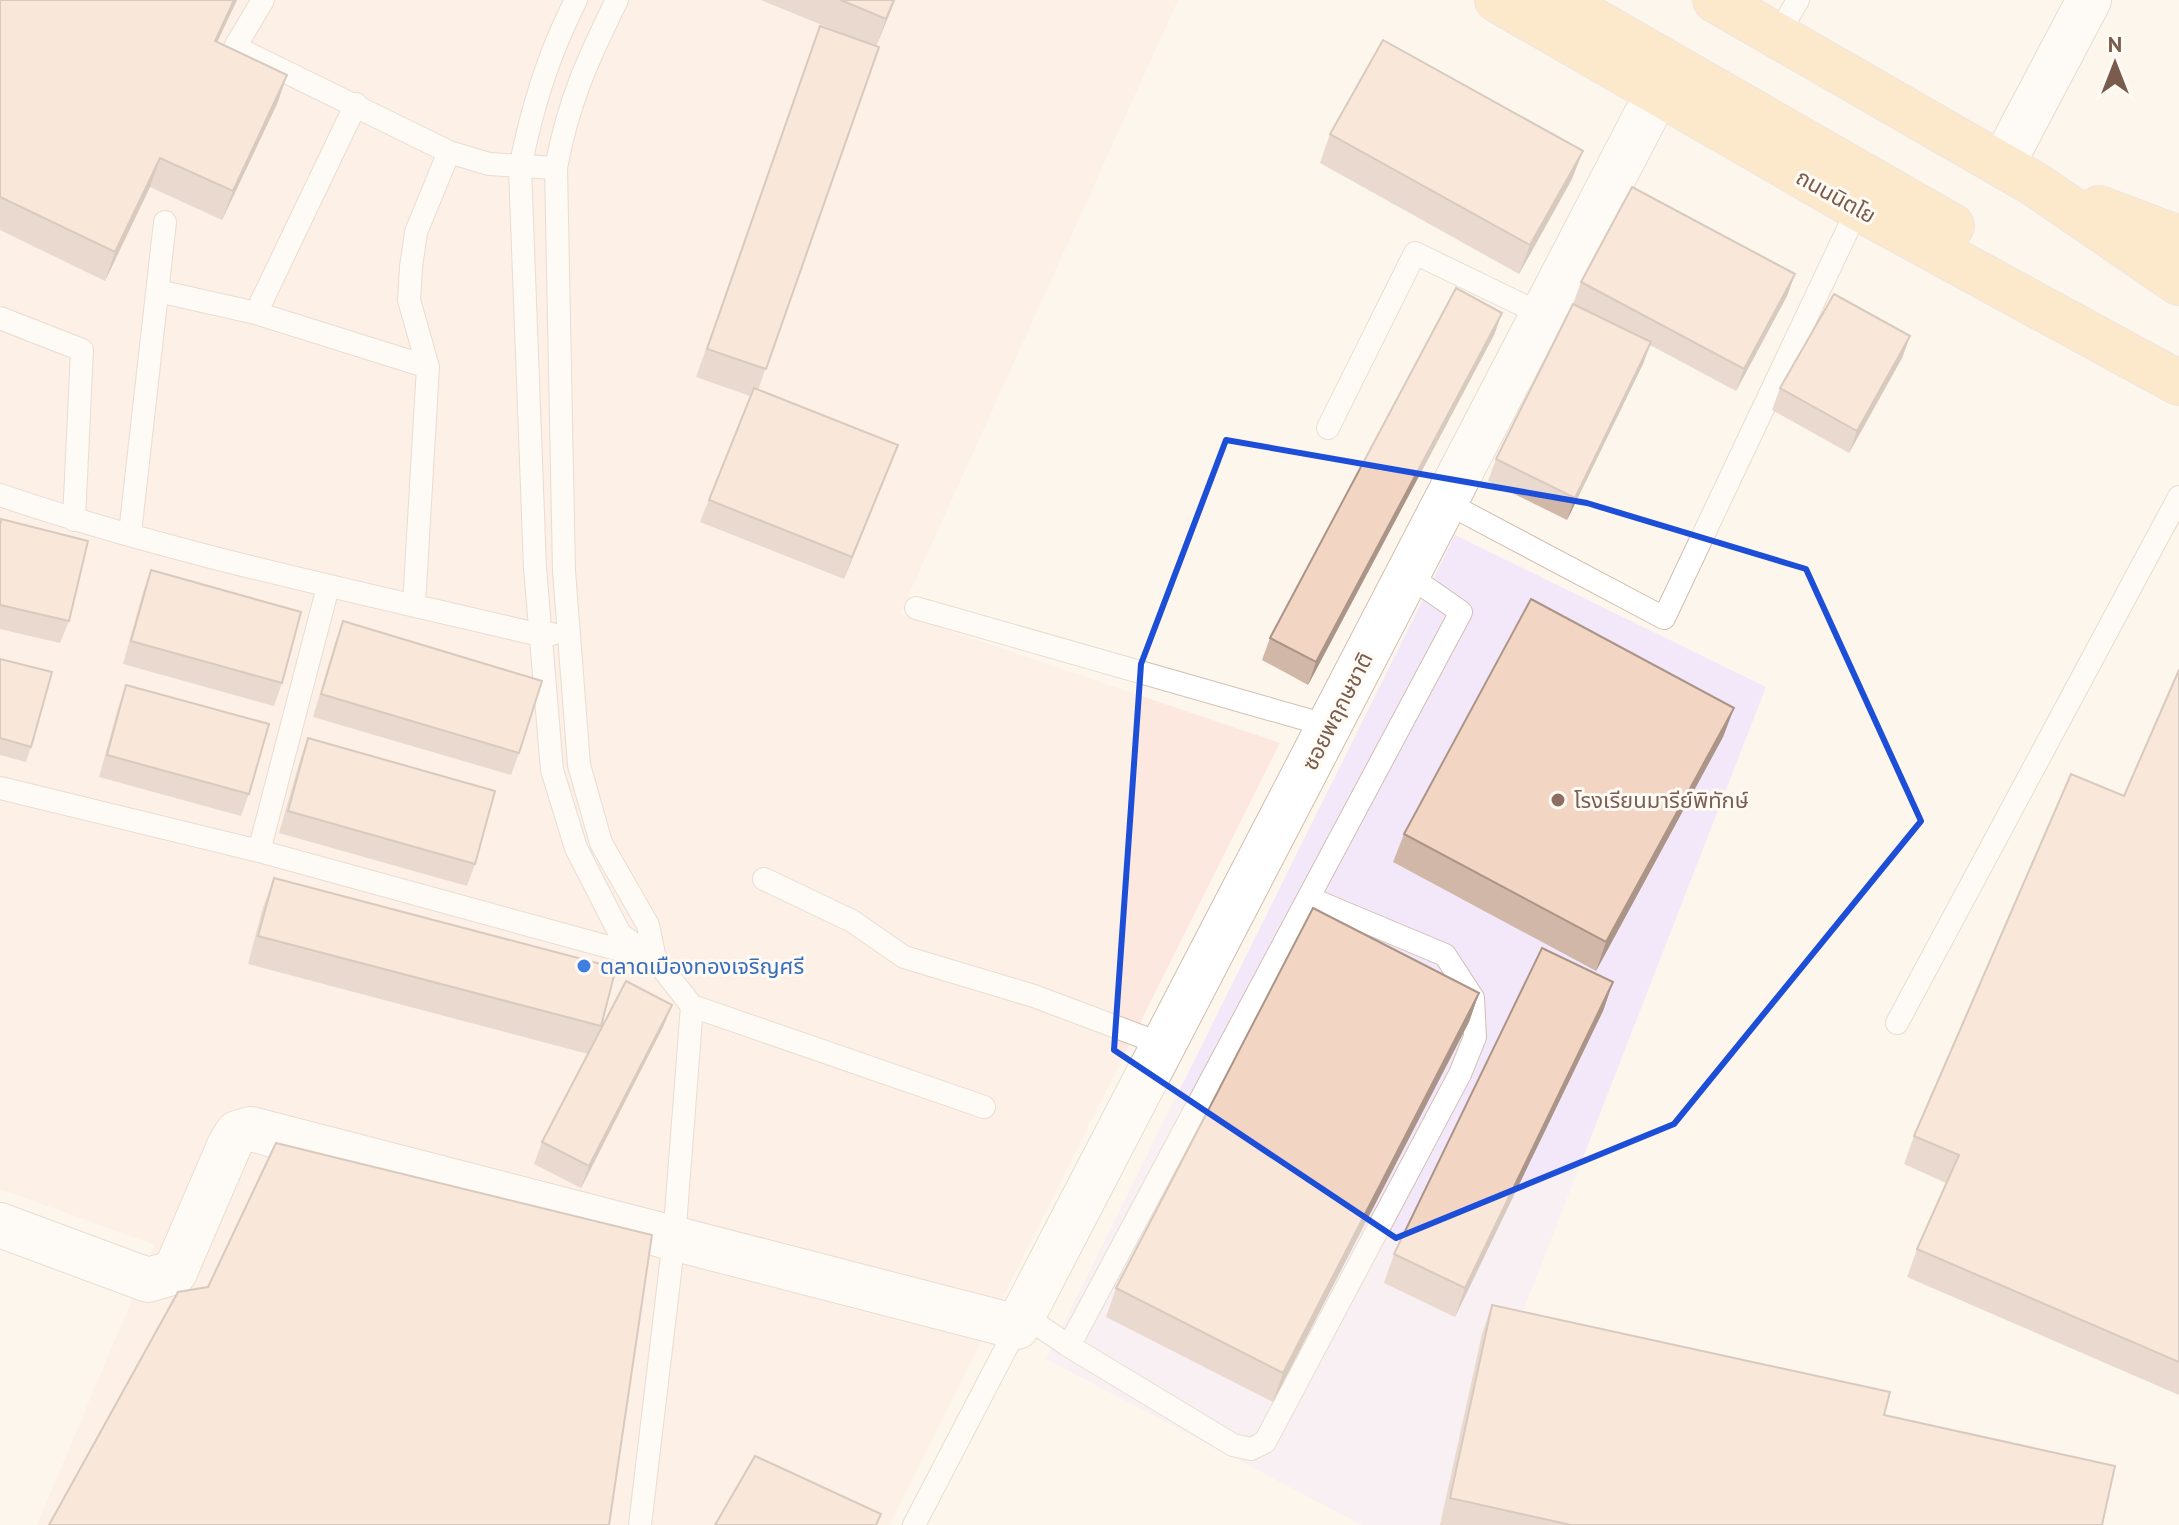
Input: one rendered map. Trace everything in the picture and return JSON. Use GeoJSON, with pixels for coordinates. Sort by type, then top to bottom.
{"type":"FeatureCollection","features":[{"type":"Feature","properties":{"kind":"main road","name":"ถนนนิตโย"},"geometry":{"type":"LineString","coordinates":[[1497,0],[1858,208],[2179,383]]}},
{"type":"Feature","properties":{"kind":"main road"},"geometry":{"type":"LineString","coordinates":[[1558,0],[2072,294],[2116,347]]}},
{"type":"Feature","properties":{"kind":"main road"},"geometry":{"type":"LineString","coordinates":[[1715,0],[1788,18],[2179,283]]}},
{"type":"Feature","properties":{"kind":"main road"},"geometry":{"type":"LineString","coordinates":[[2017,174],[2179,238]]}},
{"type":"Feature","properties":{"kind":"street"},"geometry":{"type":"LineString","coordinates":[[2017,174],[2089,0]]}},
{"type":"Feature","properties":{"kind":"street","name":"ซอยพฤกษชาติ"},"geometry":{"type":"LineString","coordinates":[[1020,1321],[1657,94]]}},
{"type":"Feature","properties":{"kind":"street"},"geometry":{"type":"LineString","coordinates":[[0,1225],[148,1280],[161,1279],[175,1272],[230,1144],[237,1133],[251,1129],[674,1239],[1020,1321]]}},
{"type":"Feature","properties":{"kind":"lane"},"geometry":{"type":"LineString","coordinates":[[263,0],[235,47],[449,152],[489,164],[556,168]]}},
{"type":"Feature","properties":{"kind":"lane"},"geometry":{"type":"LineString","coordinates":[[576,0],[551,50],[537,91],[520,168],[540,635],[552,770],[576,848],[620,934],[655,959],[692,1006],[984,1107]]}},
{"type":"Feature","properties":{"kind":"lane"},"geometry":{"type":"LineString","coordinates":[[617,0],[585,65],[566,115],[556,168],[564,571],[579,765],[601,843],[648,925],[655,959]]}},
{"type":"Feature","properties":{"kind":"lane"},"geometry":{"type":"LineString","coordinates":[[256,313],[356,104]]}},
{"type":"Feature","properties":{"kind":"lane"},"geometry":{"type":"LineString","coordinates":[[414,605],[428,367],[409,300],[411,267],[416,232],[449,152]]}},
{"type":"Feature","properties":{"kind":"lane"},"geometry":{"type":"LineString","coordinates":[[1445,502],[1664,618],[1858,208]]}},
{"type":"Feature","properties":{"kind":"lane"},"geometry":{"type":"LineString","coordinates":[[130,533],[165,222]]}},
{"type":"Feature","properties":{"kind":"lane"},"geometry":{"type":"LineString","coordinates":[[1328,428],[1415,253],[1543,315]]}},
{"type":"Feature","properties":{"kind":"lane"},"geometry":{"type":"LineString","coordinates":[[158,291],[256,313],[428,367]]}},
{"type":"Feature","properties":{"kind":"lane"},"geometry":{"type":"LineString","coordinates":[[0,318],[82,350],[74,520]]}},
{"type":"Feature","properties":{"kind":"lane"},"geometry":{"type":"LineString","coordinates":[[0,495],[74,520],[328,587],[540,635],[568,632]]}},
{"type":"Feature","properties":{"kind":"lane"},"geometry":{"type":"LineString","coordinates":[[1897,1023],[2179,497]]}},
{"type":"Feature","properties":{"kind":"lane"},"geometry":{"type":"LineString","coordinates":[[1069,1346],[1461,612],[1408,575]]}},
{"type":"Feature","properties":{"kind":"lane"},"geometry":{"type":"LineString","coordinates":[[259,851],[328,587]]}},
{"type":"Feature","properties":{"kind":"lane"},"geometry":{"type":"LineString","coordinates":[[916,608],[1329,726]]}},
{"type":"Feature","properties":{"kind":"lane"},"geometry":{"type":"LineString","coordinates":[[0,788],[259,851],[655,959]]}},
{"type":"Feature","properties":{"kind":"lane"},"geometry":{"type":"LineString","coordinates":[[764,879],[852,921],[904,957],[1034,996],[1164,1045]]}},
{"type":"Feature","properties":{"kind":"lane"},"geometry":{"type":"LineString","coordinates":[[914,1525],[1020,1321],[1069,1346],[1233,1445],[1251,1449],[1265,1442],[1460,1074],[1475,1037],[1473,998],[1445,955],[1309,898]]}},
{"type":"Feature","properties":{"kind":"lane"},"geometry":{"type":"LineString","coordinates":[[640,1525],[674,1239],[692,1006]]}},
{"type":"Feature","properties":{"kind":"highlighted area"},"geometry":{"type":"Polygon","coordinates":[[[1226,440],[1587,503],[1806,569],[1921,821],[1674,1124],[1396,1238],[1114,1050],[1141,664],[1226,440]]]}},
{"type":"Feature","properties":{"kind":"shaded area","name":"ตลาดเมืองทองเจริญศรี"},"geometry":{"type":"Polygon","coordinates":[[[0,0],[1178,0],[900,614],[1280,743],[889,1525],[37,1525],[155,1245],[0,1189],[0,0]]]}},
{"type":"Feature","properties":{"kind":"shaded area"},"geometry":{"type":"Polygon","coordinates":[[[1455,535],[1766,687],[1440,1525],[1362,1525],[1046,1359],[1455,535]]]}},
{"type":"Feature","properties":{"kind":"building"},"geometry":{"type":"Polygon","coordinates":[[[0,0],[234,0],[215,41],[287,75],[233,191],[160,158],[115,252],[0,197],[0,0]]]}},
{"type":"Feature","properties":{"kind":"building"},"geometry":{"type":"Polygon","coordinates":[[[841,0],[894,0],[886,19],[841,0]]]}},
{"type":"Feature","properties":{"kind":"building"},"geometry":{"type":"Polygon","coordinates":[[[820,26],[879,47],[766,369],[707,349],[820,26]]]}},
{"type":"Feature","properties":{"kind":"building"},"geometry":{"type":"Polygon","coordinates":[[[1383,40],[1583,151],[1530,245],[1330,134],[1383,40]]]}},
{"type":"Feature","properties":{"kind":"building"},"geometry":{"type":"Polygon","coordinates":[[[1632,187],[1795,274],[1744,369],[1581,282],[1632,187]]]}},
{"type":"Feature","properties":{"kind":"building"},"geometry":{"type":"Polygon","coordinates":[[[1456,288],[1502,313],[1316,662],[1270,638],[1456,288]]]}},
{"type":"Feature","properties":{"kind":"building"},"geometry":{"type":"Polygon","coordinates":[[[1834,294],[1910,336],[1857,431],[1780,388],[1834,294]]]}},
{"type":"Feature","properties":{"kind":"building"},"geometry":{"type":"Polygon","coordinates":[[[1573,304],[1651,342],[1575,498],[1496,459],[1573,304]]]}},
{"type":"Feature","properties":{"kind":"building"},"geometry":{"type":"Polygon","coordinates":[[[754,388],[898,445],[852,557],[709,500],[754,388]]]}},
{"type":"Feature","properties":{"kind":"building"},"geometry":{"type":"Polygon","coordinates":[[[1,519],[88,541],[69,621],[0,605],[1,519]]]}},
{"type":"Feature","properties":{"kind":"building"},"geometry":{"type":"Polygon","coordinates":[[[151,570],[301,612],[282,683],[131,641],[151,570]]]}},
{"type":"Feature","properties":{"kind":"building","name":"โรงเรียนมารีย์พิทักษ์"},"geometry":{"type":"Polygon","coordinates":[[[1531,599],[1734,708],[1606,942],[1404,834],[1531,599]]]}},
{"type":"Feature","properties":{"kind":"building"},"geometry":{"type":"Polygon","coordinates":[[[343,621],[542,681],[519,753],[321,694],[343,621]]]}},
{"type":"Feature","properties":{"kind":"building"},"geometry":{"type":"Polygon","coordinates":[[[0,659],[52,672],[31,747],[0,738],[0,659]]]}},
{"type":"Feature","properties":{"kind":"building"},"geometry":{"type":"Polygon","coordinates":[[[2179,670],[2179,1362],[1917,1249],[1959,1155],[1914,1136],[2071,774],[2124,796],[2179,670]]]}},
{"type":"Feature","properties":{"kind":"building"},"geometry":{"type":"Polygon","coordinates":[[[126,685],[269,724],[249,794],[107,755],[126,685]]]}},
{"type":"Feature","properties":{"kind":"building"},"geometry":{"type":"Polygon","coordinates":[[[308,738],[495,791],[475,864],[288,811],[308,738]]]}},
{"type":"Feature","properties":{"kind":"building"},"geometry":{"type":"Polygon","coordinates":[[[274,878],[616,968],[601,1026],[258,936],[274,878]]]}},
{"type":"Feature","properties":{"kind":"building"},"geometry":{"type":"Polygon","coordinates":[[[1313,908],[1479,993],[1283,1373],[1116,1288],[1313,908]]]}},
{"type":"Feature","properties":{"kind":"building"},"geometry":{"type":"Polygon","coordinates":[[[1542,948],[1613,982],[1465,1288],[1394,1254],[1542,948]]]}},
{"type":"Feature","properties":{"kind":"building"},"geometry":{"type":"Polygon","coordinates":[[[626,981],[672,1005],[589,1166],[542,1142],[626,981]]]}},
{"type":"Feature","properties":{"kind":"building"},"geometry":{"type":"Polygon","coordinates":[[[276,1143],[652,1235],[609,1525],[49,1525],[178,1292],[208,1287],[276,1143]]]}},
{"type":"Feature","properties":{"kind":"building"},"geometry":{"type":"Polygon","coordinates":[[[1492,1305],[1890,1392],[1884,1415],[2115,1466],[2102,1525],[1571,1525],[1450,1498],[1492,1305]]]}},
{"type":"Feature","properties":{"kind":"building"},"geometry":{"type":"Polygon","coordinates":[[[755,1456],[881,1514],[876,1525],[715,1525],[755,1456]]]}},
{"type":"Feature","properties":{"kind":"place","name":"โรงเรียนมารีย์พิทักษ์"},"geometry":{"type":"Point","coordinates":[1558,800]}},
{"type":"Feature","properties":{"kind":"place","name":"ตลาดเมืองทองเจริญศรี"},"geometry":{"type":"Point","coordinates":[584,966]}}]}
